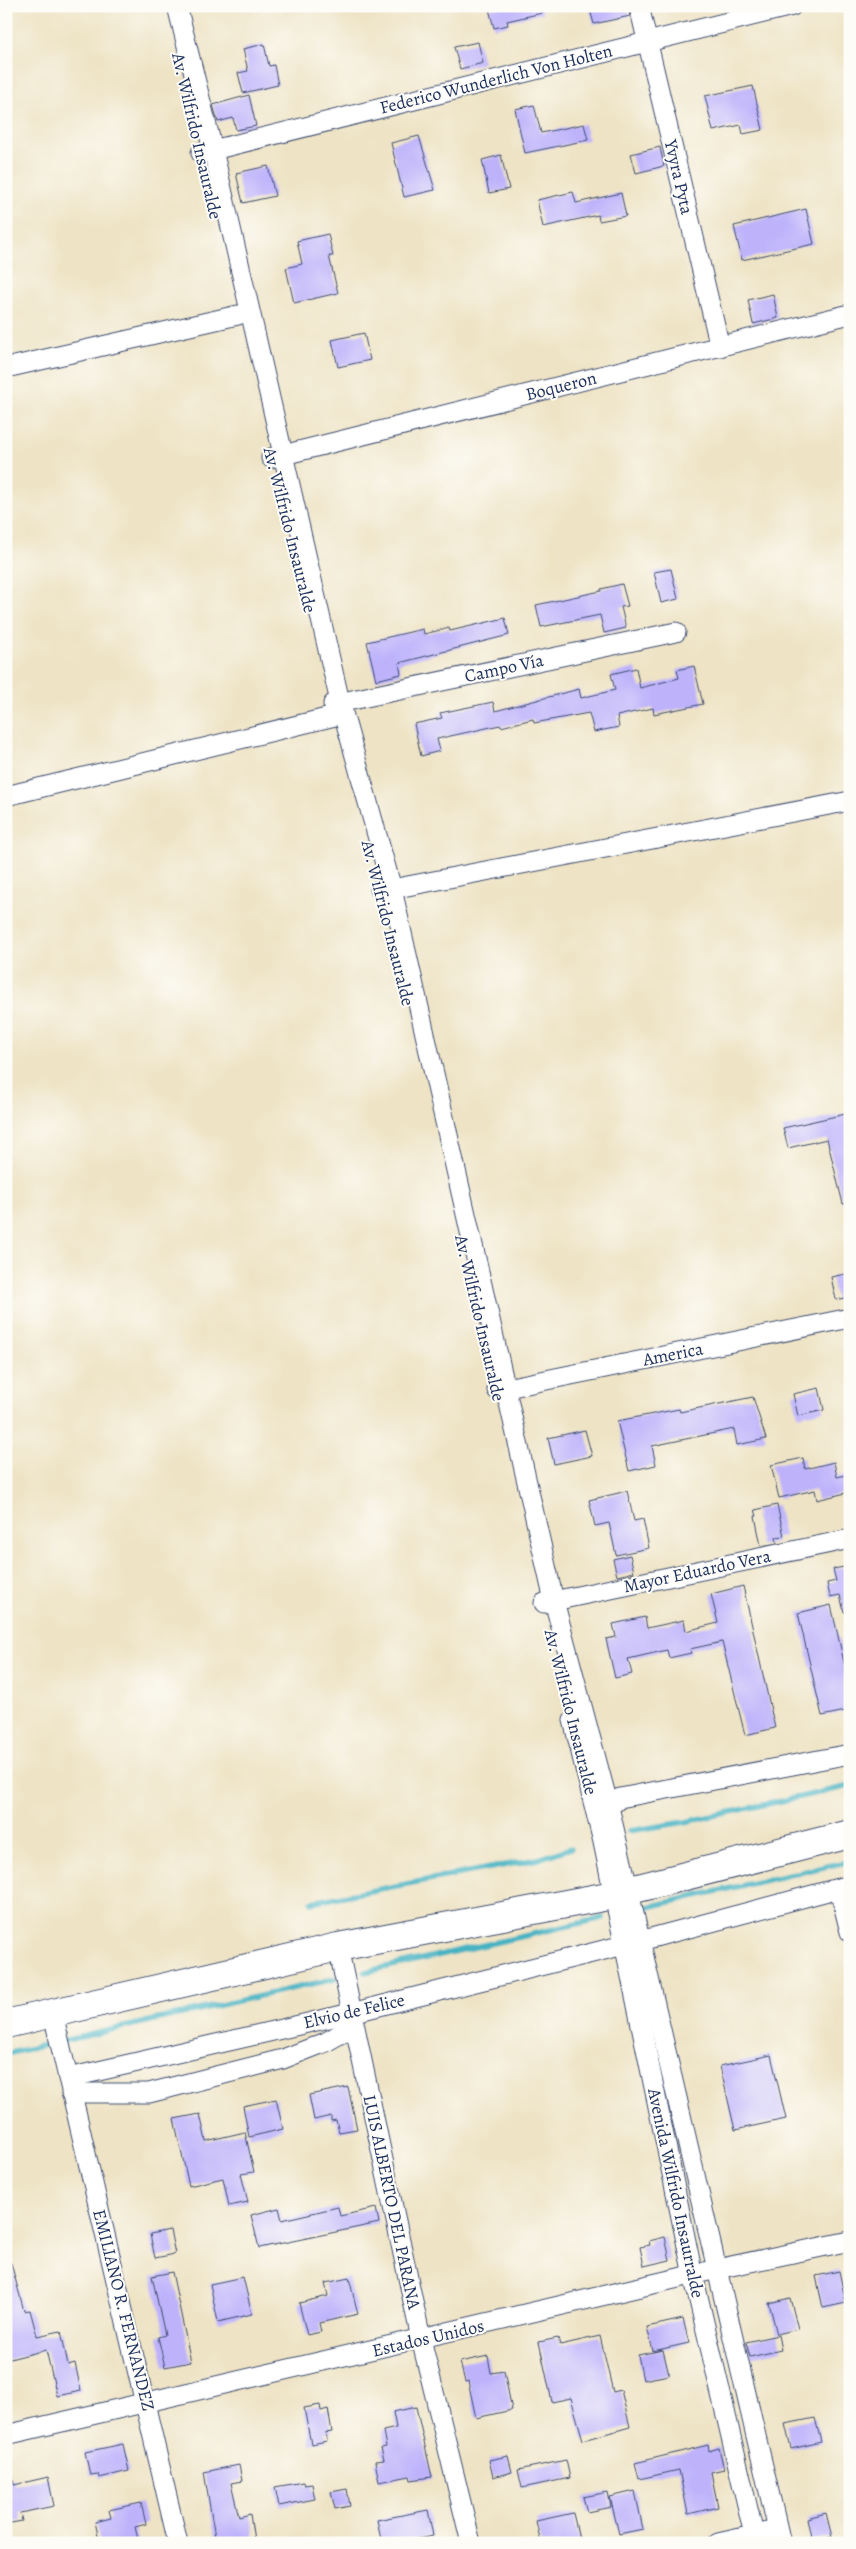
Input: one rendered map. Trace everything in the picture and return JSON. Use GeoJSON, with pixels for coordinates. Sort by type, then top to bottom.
{"type":"FeatureCollection","features":[{"type":"Feature","properties":{"kind":"highway"},"geometry":{"type":"LineString","coordinates":[[6,2006],[619,1885],[850,1821]]}},
{"type":"Feature","properties":{"kind":"highway"},"geometry":{"type":"LineString","coordinates":[[6,2024],[338,1947],[850,1834]]}},
{"type":"Feature","properties":{"kind":"street","name":"Av. Wilfrido Insauralde"},"geometry":{"type":"LineString","coordinates":[[166,6],[207,152],[238,315],[277,457],[336,707],[386,889],[603,1842]]}},
{"type":"Feature","properties":{"kind":"street"},"geometry":{"type":"LineString","coordinates":[[177,6],[207,152],[277,457]]}},
{"type":"Feature","properties":{"kind":"street","name":"Yvyra Pyta"},"geometry":{"type":"LineString","coordinates":[[639,6],[720,347]]}},
{"type":"Feature","properties":{"kind":"street","name":"Federico Wunderlich Von Holten"},"geometry":{"type":"LineString","coordinates":[[207,152],[792,6]]}},
{"type":"Feature","properties":{"kind":"street","name":"Boqueron"},"geometry":{"type":"LineString","coordinates":[[277,457],[850,314]]}},
{"type":"Feature","properties":{"kind":"street"},"geometry":{"type":"LineString","coordinates":[[6,368],[238,315]]}},
{"type":"Feature","properties":{"kind":"street","name":"Campo Vía"},"geometry":{"type":"LineString","coordinates":[[6,796],[336,707],[676,632]]}},
{"type":"Feature","properties":{"kind":"street"},"geometry":{"type":"LineString","coordinates":[[386,889],[850,801]]}},
{"type":"Feature","properties":{"kind":"street","name":"America"},"geometry":{"type":"LineString","coordinates":[[501,1389],[850,1318]]}},
{"type":"Feature","properties":{"kind":"street","name":"Mayor Eduardo Vera"},"geometry":{"type":"LineString","coordinates":[[549,1602],[850,1539]]}},
{"type":"Feature","properties":{"kind":"street"},"geometry":{"type":"LineString","coordinates":[[549,1602],[609,1807],[619,1885]]}},
{"type":"Feature","properties":{"kind":"street"},"geometry":{"type":"LineString","coordinates":[[603,1842],[609,1807],[620,1798],[850,1754]]}},
{"type":"Feature","properties":{"kind":"street","name":"Avenida Wilfrido Insaurralde"},"geometry":{"type":"LineString","coordinates":[[603,1842],[619,1885],[632,1943],[693,2275],[755,2539]]}},
{"type":"Feature","properties":{"kind":"street"},"geometry":{"type":"LineString","coordinates":[[845,1886],[850,1932]]}},
{"type":"Feature","properties":{"kind":"street","name":"Elvio de Felice"},"geometry":{"type":"LineString","coordinates":[[70,2086],[353,2019],[845,1886]]}},
{"type":"Feature","properties":{"kind":"street","name":"Avenida Wilfrido Insaurralde"},"geometry":{"type":"LineString","coordinates":[[632,1943],[649,1975],[779,2536]]}},
{"type":"Feature","properties":{"kind":"street","name":"LUIS ALBERTO DEL PARANA"},"geometry":{"type":"LineString","coordinates":[[338,1947],[421,2339],[471,2543]]}},
{"type":"Feature","properties":{"kind":"street","name":"EMILIANO R. FERNANDEZ"},"geometry":{"type":"LineString","coordinates":[[53,2014],[178,2543]]}},
{"type":"Feature","properties":{"kind":"street"},"geometry":{"type":"LineString","coordinates":[[70,2086],[149,2093],[283,2059],[326,2042],[353,2019]]}},
{"type":"Feature","properties":{"kind":"street","name":"Estados Unidos"},"geometry":{"type":"LineString","coordinates":[[6,2435],[717,2269],[850,2241]]}},
{"type":"Feature","properties":{"kind":"street"},"geometry":{"type":"LineString","coordinates":[[718,2543],[779,2536]]}},
{"type":"Feature","properties":{"kind":"building"},"geometry":{"type":"Polygon","coordinates":[[[503,6],[541,6],[542,13],[507,21],[508,25],[494,28],[489,9],[503,6]]]}},
{"type":"Feature","properties":{"kind":"building"},"geometry":{"type":"Polygon","coordinates":[[[606,6],[628,6],[630,16],[594,24],[590,10],[606,6]]]}},
{"type":"Feature","properties":{"kind":"building"},"geometry":{"type":"Polygon","coordinates":[[[478,42],[483,63],[460,69],[454,47],[478,42]]]}},
{"type":"Feature","properties":{"kind":"building"},"geometry":{"type":"Polygon","coordinates":[[[264,44],[269,66],[274,65],[278,85],[243,93],[238,73],[248,71],[243,49],[264,44]]]}},
{"type":"Feature","properties":{"kind":"building"},"geometry":{"type":"Polygon","coordinates":[[[753,86],[763,130],[743,134],[741,125],[713,131],[705,96],[753,86]]]}},
{"type":"Feature","properties":{"kind":"building"},"geometry":{"type":"Polygon","coordinates":[[[249,95],[256,126],[236,130],[233,118],[218,122],[213,105],[249,95]]]}},
{"type":"Feature","properties":{"kind":"building"},"geometry":{"type":"Polygon","coordinates":[[[534,105],[541,133],[584,124],[588,140],[525,153],[515,109],[534,105]]]}},
{"type":"Feature","properties":{"kind":"building"},"geometry":{"type":"Polygon","coordinates":[[[419,136],[435,190],[404,197],[391,143],[419,136]]]}},
{"type":"Feature","properties":{"kind":"building"},"geometry":{"type":"Polygon","coordinates":[[[660,147],[664,166],[636,173],[631,154],[660,147]]]}},
{"type":"Feature","properties":{"kind":"building"},"geometry":{"type":"Polygon","coordinates":[[[501,155],[509,189],[489,193],[482,160],[501,155]]]}},
{"type":"Feature","properties":{"kind":"building"},"geometry":{"type":"Polygon","coordinates":[[[268,166],[275,196],[243,203],[236,173],[268,166]]]}},
{"type":"Feature","properties":{"kind":"building"},"geometry":{"type":"Polygon","coordinates":[[[573,192],[576,203],[621,193],[626,216],[599,221],[598,215],[543,227],[537,200],[573,192]]]}},
{"type":"Feature","properties":{"kind":"building"},"geometry":{"type":"Polygon","coordinates":[[[806,209],[814,244],[742,260],[734,226],[806,209]]]}},
{"type":"Feature","properties":{"kind":"building"},"geometry":{"type":"Polygon","coordinates":[[[328,234],[333,256],[329,256],[338,293],[294,303],[286,268],[302,264],[297,241],[328,234]]]}},
{"type":"Feature","properties":{"kind":"building"},"geometry":{"type":"Polygon","coordinates":[[[773,294],[778,318],[753,324],[748,300],[773,294]]]}},
{"type":"Feature","properties":{"kind":"building"},"geometry":{"type":"Polygon","coordinates":[[[364,333],[370,360],[338,367],[332,340],[364,333]]]}},
{"type":"Feature","properties":{"kind":"building"},"geometry":{"type":"Polygon","coordinates":[[[671,569],[678,599],[661,603],[654,572],[671,569]]]}},
{"type":"Feature","properties":{"kind":"building"},"geometry":{"type":"Polygon","coordinates":[[[622,584],[628,606],[621,607],[626,628],[604,633],[600,615],[541,627],[536,605],[601,591],[601,589],[622,584]]]}},
{"type":"Feature","properties":{"kind":"building"},"geometry":{"type":"Polygon","coordinates":[[[505,618],[509,635],[399,663],[401,674],[376,680],[367,642],[423,629],[424,634],[449,628],[450,631],[505,618]]]}},
{"type":"Feature","properties":{"kind":"building"},"geometry":{"type":"Polygon","coordinates":[[[694,666],[703,704],[654,714],[653,708],[617,716],[619,727],[594,732],[589,713],[534,723],[533,719],[501,727],[500,725],[437,739],[440,751],[421,756],[414,724],[442,718],[440,713],[493,702],[495,711],[579,689],[581,698],[615,690],[611,674],[636,668],[640,688],[679,678],[677,670],[694,666]]]}},
{"type":"Feature","properties":{"kind":"building"},"geometry":{"type":"Polygon","coordinates":[[[850,1113],[850,1203],[843,1204],[827,1139],[788,1148],[783,1128],[850,1113]]]}},
{"type":"Feature","properties":{"kind":"building"},"geometry":{"type":"Polygon","coordinates":[[[850,1273],[850,1297],[836,1300],[831,1277],[850,1273]]]}},
{"type":"Feature","properties":{"kind":"building"},"geometry":{"type":"Polygon","coordinates":[[[819,1388],[824,1410],[798,1416],[793,1394],[819,1388]]]}},
{"type":"Feature","properties":{"kind":"building"},"geometry":{"type":"Polygon","coordinates":[[[753,1397],[766,1439],[737,1445],[734,1429],[652,1446],[656,1465],[629,1471],[617,1421],[679,1409],[680,1412],[753,1397]]]}},
{"type":"Feature","properties":{"kind":"building"},"geometry":{"type":"Polygon","coordinates":[[[585,1430],[592,1456],[554,1464],[548,1438],[585,1430]]]}},
{"type":"Feature","properties":{"kind":"building"},"geometry":{"type":"Polygon","coordinates":[[[803,1458],[805,1469],[834,1462],[837,1477],[850,1474],[850,1492],[817,1500],[815,1490],[779,1498],[771,1465],[803,1458]]]}},
{"type":"Feature","properties":{"kind":"building"},"geometry":{"type":"Polygon","coordinates":[[[627,1491],[634,1521],[643,1519],[649,1548],[616,1555],[609,1523],[595,1526],[589,1500],[627,1491]]]}},
{"type":"Feature","properties":{"kind":"building"},"geometry":{"type":"Polygon","coordinates":[[[777,1505],[784,1536],[776,1537],[777,1543],[761,1546],[755,1510],[777,1505]]]}},
{"type":"Feature","properties":{"kind":"building"},"geometry":{"type":"Polygon","coordinates":[[[630,1555],[634,1572],[617,1576],[613,1559],[630,1555]]]}},
{"type":"Feature","properties":{"kind":"building"},"geometry":{"type":"Polygon","coordinates":[[[850,1566],[850,1612],[844,1612],[840,1595],[830,1597],[827,1583],[836,1581],[833,1569],[850,1566]]]}},
{"type":"Feature","properties":{"kind":"building"},"geometry":{"type":"Polygon","coordinates":[[[743,1586],[775,1728],[745,1735],[722,1642],[690,1649],[691,1653],[669,1658],[667,1650],[628,1659],[632,1674],[615,1678],[606,1639],[616,1637],[613,1624],[645,1617],[647,1628],[684,1620],[686,1631],[718,1623],[711,1594],[743,1586]]]}},
{"type":"Feature","properties":{"kind":"building"},"geometry":{"type":"Polygon","coordinates":[[[831,1605],[850,1689],[850,1710],[822,1716],[798,1613],[831,1605]]]}},
{"type":"Feature","properties":{"kind":"building"},"geometry":{"type":"Polygon","coordinates":[[[771,2055],[786,2119],[735,2130],[720,2066],[771,2055]]]}},
{"type":"Feature","properties":{"kind":"building"},"geometry":{"type":"Polygon","coordinates":[[[348,2087],[357,2129],[339,2132],[336,2120],[331,2121],[331,2116],[314,2120],[309,2095],[348,2087]]]}},
{"type":"Feature","properties":{"kind":"building"},"geometry":{"type":"Polygon","coordinates":[[[276,2099],[283,2129],[249,2137],[243,2106],[276,2099]]]}},
{"type":"Feature","properties":{"kind":"building"},"geometry":{"type":"Polygon","coordinates":[[[200,2114],[206,2141],[245,2132],[254,2172],[241,2174],[248,2202],[229,2206],[223,2178],[189,2186],[174,2119],[200,2114]]]}},
{"type":"Feature","properties":{"kind":"building"},"geometry":{"type":"Polygon","coordinates":[[[338,2207],[340,2216],[376,2208],[379,2223],[259,2248],[251,2215],[279,2208],[282,2220],[338,2207]]]}},
{"type":"Feature","properties":{"kind":"building"},"geometry":{"type":"Polygon","coordinates":[[[170,2230],[175,2254],[155,2258],[150,2234],[170,2230]]]}},
{"type":"Feature","properties":{"kind":"building"},"geometry":{"type":"Polygon","coordinates":[[[665,2237],[670,2260],[644,2266],[640,2247],[650,2245],[649,2241],[665,2237]]]}},
{"type":"Feature","properties":{"kind":"building"},"geometry":{"type":"Polygon","coordinates":[[[11,2263],[24,2311],[30,2310],[37,2336],[61,2331],[68,2365],[75,2363],[81,2391],[57,2396],[46,2350],[6,2360],[6,2264],[11,2263]]]}},
{"type":"Feature","properties":{"kind":"building"},"geometry":{"type":"Polygon","coordinates":[[[839,2271],[846,2303],[823,2308],[816,2276],[839,2271]]]}},
{"type":"Feature","properties":{"kind":"building"},"geometry":{"type":"Polygon","coordinates":[[[172,2272],[191,2362],[165,2367],[158,2337],[165,2335],[152,2276],[172,2272]]]}},
{"type":"Feature","properties":{"kind":"building"},"geometry":{"type":"Polygon","coordinates":[[[243,2277],[252,2314],[218,2322],[210,2284],[243,2277]]]}},
{"type":"Feature","properties":{"kind":"building"},"geometry":{"type":"Polygon","coordinates":[[[349,2278],[358,2314],[319,2323],[321,2332],[307,2335],[299,2303],[328,2296],[325,2283],[349,2278]]]}},
{"type":"Feature","properties":{"kind":"building"},"geometry":{"type":"Polygon","coordinates":[[[790,2298],[798,2329],[777,2334],[769,2303],[790,2298]]]}},
{"type":"Feature","properties":{"kind":"building"},"geometry":{"type":"Polygon","coordinates":[[[683,2319],[689,2343],[653,2351],[647,2327],[683,2319]]]}},
{"type":"Feature","properties":{"kind":"building"},"geometry":{"type":"Polygon","coordinates":[[[778,2335],[781,2350],[750,2357],[746,2342],[778,2335]]]}},
{"type":"Feature","properties":{"kind":"building"},"geometry":{"type":"Polygon","coordinates":[[[600,2336],[613,2392],[621,2390],[630,2427],[583,2440],[571,2398],[552,2402],[539,2342],[558,2338],[560,2345],[600,2336]]]}},
{"type":"Feature","properties":{"kind":"building"},"geometry":{"type":"Polygon","coordinates":[[[663,2350],[669,2375],[643,2380],[638,2355],[663,2350]]]}},
{"type":"Feature","properties":{"kind":"building"},"geometry":{"type":"Polygon","coordinates":[[[488,2356],[491,2373],[504,2371],[512,2410],[476,2418],[468,2381],[465,2382],[460,2362],[488,2356]]]}},
{"type":"Feature","properties":{"kind":"building"},"geometry":{"type":"Polygon","coordinates":[[[320,2405],[321,2411],[328,2409],[332,2432],[325,2433],[327,2441],[311,2444],[304,2408],[320,2405]]]}},
{"type":"Feature","properties":{"kind":"building"},"geometry":{"type":"Polygon","coordinates":[[[416,2407],[432,2477],[411,2480],[410,2476],[379,2482],[375,2461],[384,2460],[381,2448],[386,2447],[383,2431],[396,2428],[393,2412],[416,2407]]]}},
{"type":"Feature","properties":{"kind":"building"},"geometry":{"type":"Polygon","coordinates":[[[815,2418],[821,2442],[791,2449],[785,2424],[815,2418]]]}},
{"type":"Feature","properties":{"kind":"building"},"geometry":{"type":"Polygon","coordinates":[[[123,2444],[129,2471],[99,2478],[98,2474],[90,2475],[85,2452],[123,2444]]]}},
{"type":"Feature","properties":{"kind":"building"},"geometry":{"type":"Polygon","coordinates":[[[708,2445],[709,2451],[719,2448],[724,2469],[711,2472],[718,2507],[688,2514],[679,2470],[639,2479],[635,2463],[708,2445]]]}},
{"type":"Feature","properties":{"kind":"building"},"geometry":{"type":"Polygon","coordinates":[[[508,2456],[512,2472],[493,2477],[489,2460],[508,2456]]]}},
{"type":"Feature","properties":{"kind":"building"},"geometry":{"type":"Polygon","coordinates":[[[566,2460],[570,2478],[522,2488],[518,2470],[566,2460]]]}},
{"type":"Feature","properties":{"kind":"building"},"geometry":{"type":"Polygon","coordinates":[[[239,2465],[242,2481],[231,2483],[239,2517],[250,2514],[254,2540],[242,2543],[216,2543],[204,2472],[239,2465]]]}},
{"type":"Feature","properties":{"kind":"building"},"geometry":{"type":"Polygon","coordinates":[[[48,2477],[54,2506],[20,2513],[22,2521],[6,2524],[6,2479],[13,2479],[14,2485],[48,2477]]]}},
{"type":"Feature","properties":{"kind":"building"},"geometry":{"type":"Polygon","coordinates":[[[303,2482],[304,2485],[312,2484],[315,2499],[279,2506],[275,2487],[303,2482]]]}},
{"type":"Feature","properties":{"kind":"building"},"geometry":{"type":"Polygon","coordinates":[[[347,2489],[350,2506],[335,2509],[331,2492],[347,2489]]]}},
{"type":"Feature","properties":{"kind":"building"},"geometry":{"type":"Polygon","coordinates":[[[635,2491],[643,2529],[619,2534],[610,2497],[635,2491]]]}},
{"type":"Feature","properties":{"kind":"building"},"geometry":{"type":"Polygon","coordinates":[[[608,2492],[611,2507],[587,2512],[583,2497],[608,2492]]]}},
{"type":"Feature","properties":{"kind":"building"},"geometry":{"type":"Polygon","coordinates":[[[141,2503],[146,2524],[135,2527],[139,2543],[100,2543],[95,2522],[111,2518],[109,2510],[141,2503]]]}},
{"type":"Feature","properties":{"kind":"building"},"geometry":{"type":"Polygon","coordinates":[[[428,2510],[433,2536],[396,2543],[382,2543],[377,2520],[428,2510]]]}},
{"type":"Feature","properties":{"kind":"building"},"geometry":{"type":"Polygon","coordinates":[[[573,2513],[580,2543],[541,2543],[536,2521],[573,2513]]]}},
{"type":"Feature","properties":{"kind":"building"},"geometry":{"type":"Polygon","coordinates":[[[826,2513],[832,2537],[812,2542],[807,2518],[826,2513]]]}},
{"type":"Feature","properties":{"kind":"waterway"},"geometry":{"type":"LineString","coordinates":[[629,1831],[685,1822],[850,1786]]}},
{"type":"Feature","properties":{"kind":"waterway"},"geometry":{"type":"LineString","coordinates":[[312,1902],[538,1859],[571,1848]]}},
{"type":"Feature","properties":{"kind":"waterway"},"geometry":{"type":"LineString","coordinates":[[635,1910],[850,1861]]}},
{"type":"Feature","properties":{"kind":"waterway"},"geometry":{"type":"LineString","coordinates":[[365,1972],[603,1918]]}},
{"type":"Feature","properties":{"kind":"waterway"},"geometry":{"type":"LineString","coordinates":[[6,2054],[334,1979]]}}]}
